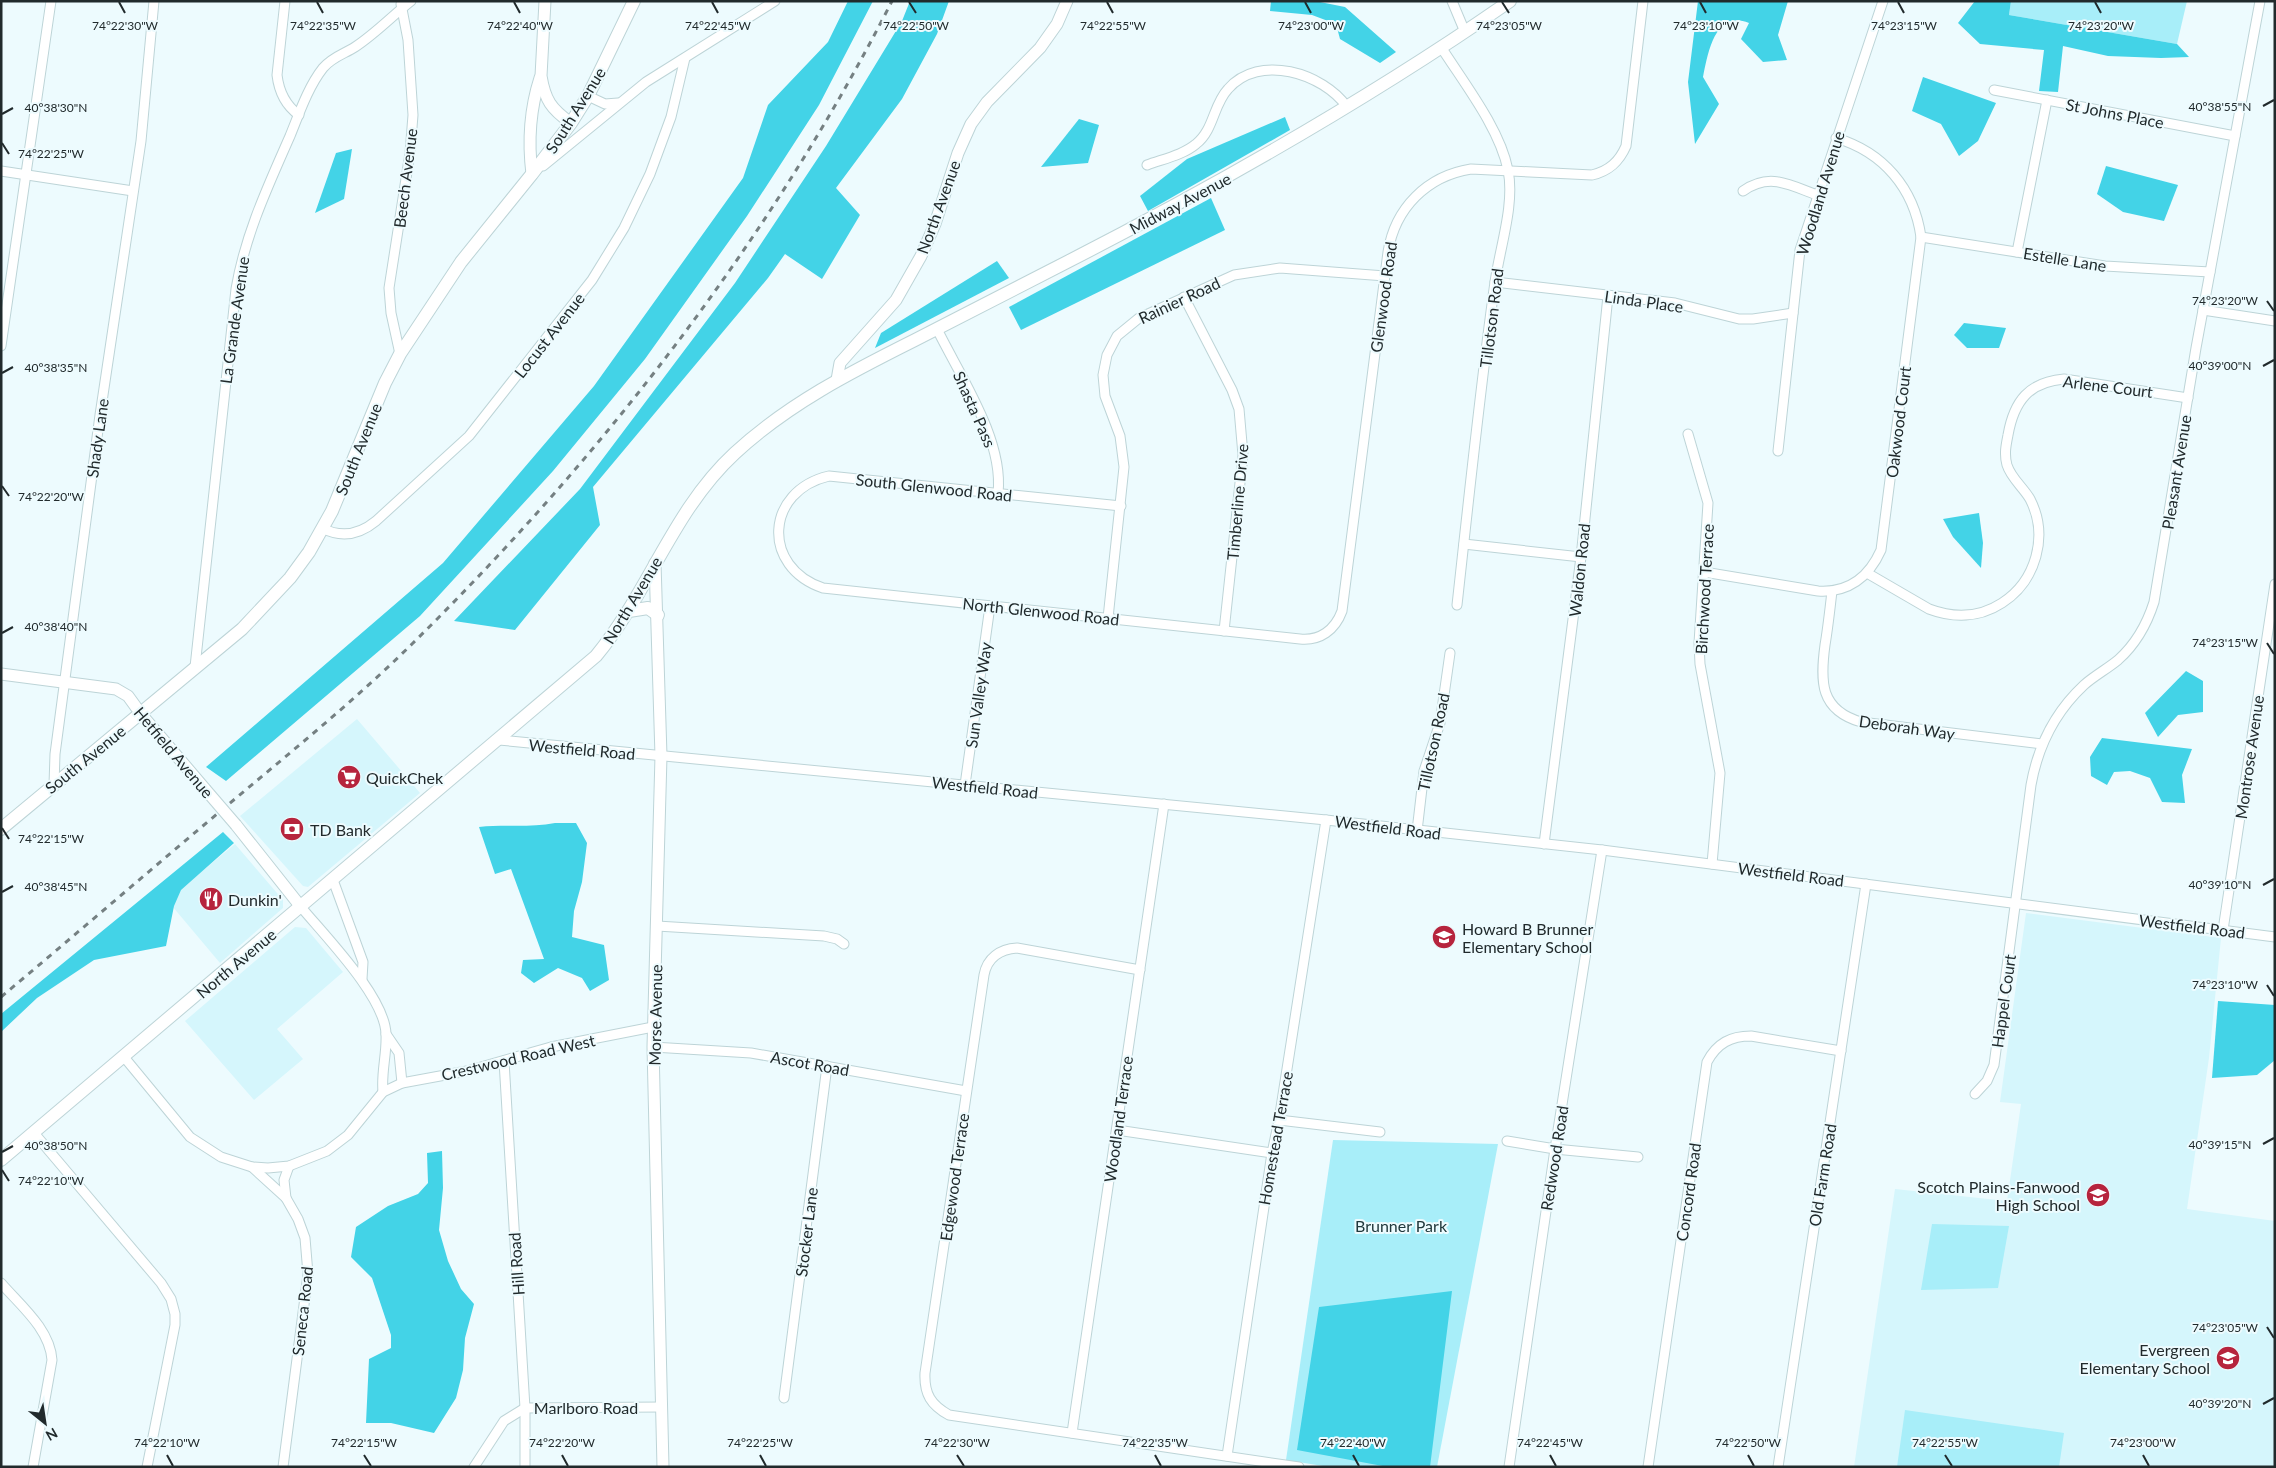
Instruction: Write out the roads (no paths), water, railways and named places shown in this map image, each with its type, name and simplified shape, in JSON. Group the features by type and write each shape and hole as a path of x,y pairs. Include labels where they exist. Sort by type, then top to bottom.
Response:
{"main road":[{"name":"South Avenue","path":"1,829 141,714 264,608 290,578 309,552 332,511 385,383 400,354 461,262 571,123 588,96 634,1"},
{"name":"Midway Avenue","path":"837,380 1166,212 1347,107 1510,1"},
{"name":"North Avenue","path":"1,1160 596,656 629,611 686,510 717,472 734,453 782,415 837,380"},
{"path":"629,611 648,608 658,615"}],"street":[{"path":"1,346 51,1"},
{"name":"Shady Lane","path":"54,785 55,754 100,415 141,141 154,1"},
{"path":"285,1 278,80 284,99 299,115"},
{"name":"La Grande Avenue","path":"195,667 208,533 240,267 252,223 299,115 324,66 354,47 402,5 411,1"},
{"path":"532,174 529,140 534,100 540,76 545,1"},
{"path":"532,174 646,82 775,1"},
{"name":"North Avenue","path":"837,380 840,363 896,300 921,256 935,224 958,153 971,124 987,102 1040,48 1056,24 1067,1"},
{"path":"1452,1 1465,32"},
{"name":"Glenwood Road","path":"1333,628 1342,611 1389,245 1395,226 1405,208 1418,194 1443,177 1461,171 1508,170 1592,175 1601,173 1616,163 1626,146 1643,1"},
{"name":"Woodland Avenue","path":"1778,451 1800,250 1883,1"},
{"name":"Pleasant Avenue","path":"2016,903 2031,785 2042,744 2052,724 2073,696 2125,653 2140,634 2148,619 2156,590 2203,310 2260,1"},
{"name":"Beech Avenue","path":"400,354 391,313 389,288 410,153 413,116 408,40 402,5"},
{"name":"Tillotson Road","path":"1441,47 1494,131 1504,153 1508,170 1509,202 1495,282 1457,605"},
{"name":"Locust Avenue","path":"322,528 336,533 353,534 369,527 376,521 469,436 578,298 624,228 650,174 671,117 685,58"},
{"path":"1147,165 1186,150 1196,144 1210,126 1219,101 1227,89 1236,81 1256,72 1270,69 1296,74 1329,88 1340,97 1347,107"},
{"path":"540,76 546,98 551,107 571,123"},
{"name":"St Johns Place","path":"1994,90 2235,136"},
{"path":"588,96 605,104 621,102"},
{"path":"2017,252 2047,100"},
{"name":"Oakwood Court","path":"1704,572 1818,591 1832,591 1848,586 1867,573 1876,562 1882,544 1921,237 1913,206 1895,175 1868,152 1836,138"},
{"path":"1,171 134,191"},
{"path":"1743,191 1755,183 1768,180 1781,182 1817,195"},
{"name":"Estelle Lane","path":"1921,237 2105,266 2210,272"},
{"name":"Rainier Road","path":"1108,618 1123,474 1120,436 1105,396 1103,383 1107,354 1117,336 1139,318 1234,275 1280,268 1385,276"},
{"name":"Linda Place","path":"1495,282 1675,303 1739,319 1753,319 1792,313"},
{"name":"Waldon Road","path":"1544,844 1581,557 1608,296"},
{"name":"Timberline Drive","path":"1184,297 1232,390 1239,409 1242,428 1243,455 1224,631"},
{"path":"2203,310 2275,321"},
{"name":"Shasta Pass","path":"937,329 984,422 997,462 1000,482 998,493"},
{"name":"Arlene Court","path":"1867,573 1928,609 1940,613 1972,614 1996,607 2016,592 2026,579 2034,564 2038,548 2039,532 2034,508 2026,493 2010,474 2005,458 2010,422 2013,412 2023,397 2042,384 2064,379 2188,398"},
{"name":"Birchwood Terrace","path":"1688,434 1708,503 1699,643 1700,664 1720,773 1712,864"},
{"name":"South Glenwood Road","path":"779,533 781,515 786,504 797,491 807,484 829,476 1121,506"},
{"name":"North Glenwood Road","path":"779,533 780,544 789,566 802,579 831,589 1306,640 1324,635 1333,628"},
{"path":"1464,544 1581,557"},
{"name":"Morse Avenue","path":"655,563 661,756 653,1046 663,1467"},
{"name":"Montrose Avenue","path":"2223,930 2275,584"},
{"name":"Deborah Way","path":"1832,591 1822,681 1829,700 1843,714 1861,722 2042,744"},
{"name":"Sun Valley Way","path":"966,785 990,606"},
{"name":"Tillotson Road","path":"1417,831 1424,771 1440,723 1450,653"},
{"name":"Hetfield Avenue","path":"1,674 116,690 128,696 141,714 236,825 301,907"},
{"name":"Westfield Road","path":"499,740 1326,820 1602,850 2275,937"},
{"name":"Woodland Terrace","path":"1072,1433 1164,804"},
{"name":"Homestead Terrace","path":"1227,1456 1272,1153 1279,1120 1326,820"},
{"name":"Redwood Road","path":"1509,1467 1555,1149 1602,850"},
{"path":"333,880 363,962 362,979"},
{"name":"Old Farm Road","path":"1778,1467 1866,884"},
{"name":"Happel Court","path":"1975,1094 1987,1081 1994,1065 2016,903"},
{"path":"301,907 362,979 378,1009 386,1034 399,1054 402,1083"},
{"path":"657,926 824,936 837,938 844,944"},
{"name":"Edgewood Terrace","path":"1072,1433 949,1415 934,1405 926,1392 925,1373 966,1091 985,971 991,959 998,953 1017,948 1140,970"},
{"name":"Crestwood Road West","path":"383,1092 402,1083 504,1061 551,1047 654,1028"},
{"path":"252,1167 289,1166 305,1161 338,1144 383,1092 382,1076 386,1034"},
{"name":"Concord Road","path":"1648,1467 1707,1062 1717,1047 1740,1036 1751,1036 1841,1051"},
{"name":"Ascot Road","path":"653,1046 751,1053 966,1091"},
{"name":"Seneca Road","path":"124,1057 190,1137 221,1157 252,1167 286,1198 298,1219 305,1238 308,1274 282,1467"},
{"name":"Hill Road","path":"504,1061 525,1408 525,1467"},
{"name":"Stocker Lane","path":"784,1398 827,1066"},
{"path":"1279,1120 1380,1132"},
{"path":"1117,1130 1272,1153"},
{"path":"34,1133 161,1283 171,1299 175,1314 174,1338 147,1467"},
{"path":"1507,1141 1555,1149 1638,1156"},
{"path":"286,1198 284,1180 289,1166"},
{"path":"1,1283 40,1328 51,1351 52,1360 33,1467"},
{"name":"Marlboro Road","path":"478,1466 504,1421 525,1408 662,1407"},
{"path":"1072,1433 1299,1467"}],"railway":[{"path":"1,997 366,687 412,644 550,498 678,342 737,260 793,176 844,89 892,1"}],"place":[{"name":"QuickChek","path":"349,777"},
{"name":"TD Bank","path":"292,829"},
{"name":"Dunkin'","path":"211,899"},
{"name":"Howard B Brunner Elementary School","path":"1444,937"},
{"name":"Scotch Plains-Fanwood High School","path":"2098,1195"},
{"name":"Evergreen Elementary School","path":"2228,1358"}],"park label":[{"name":"Brunner Park","path":"1401,1225"}]}
